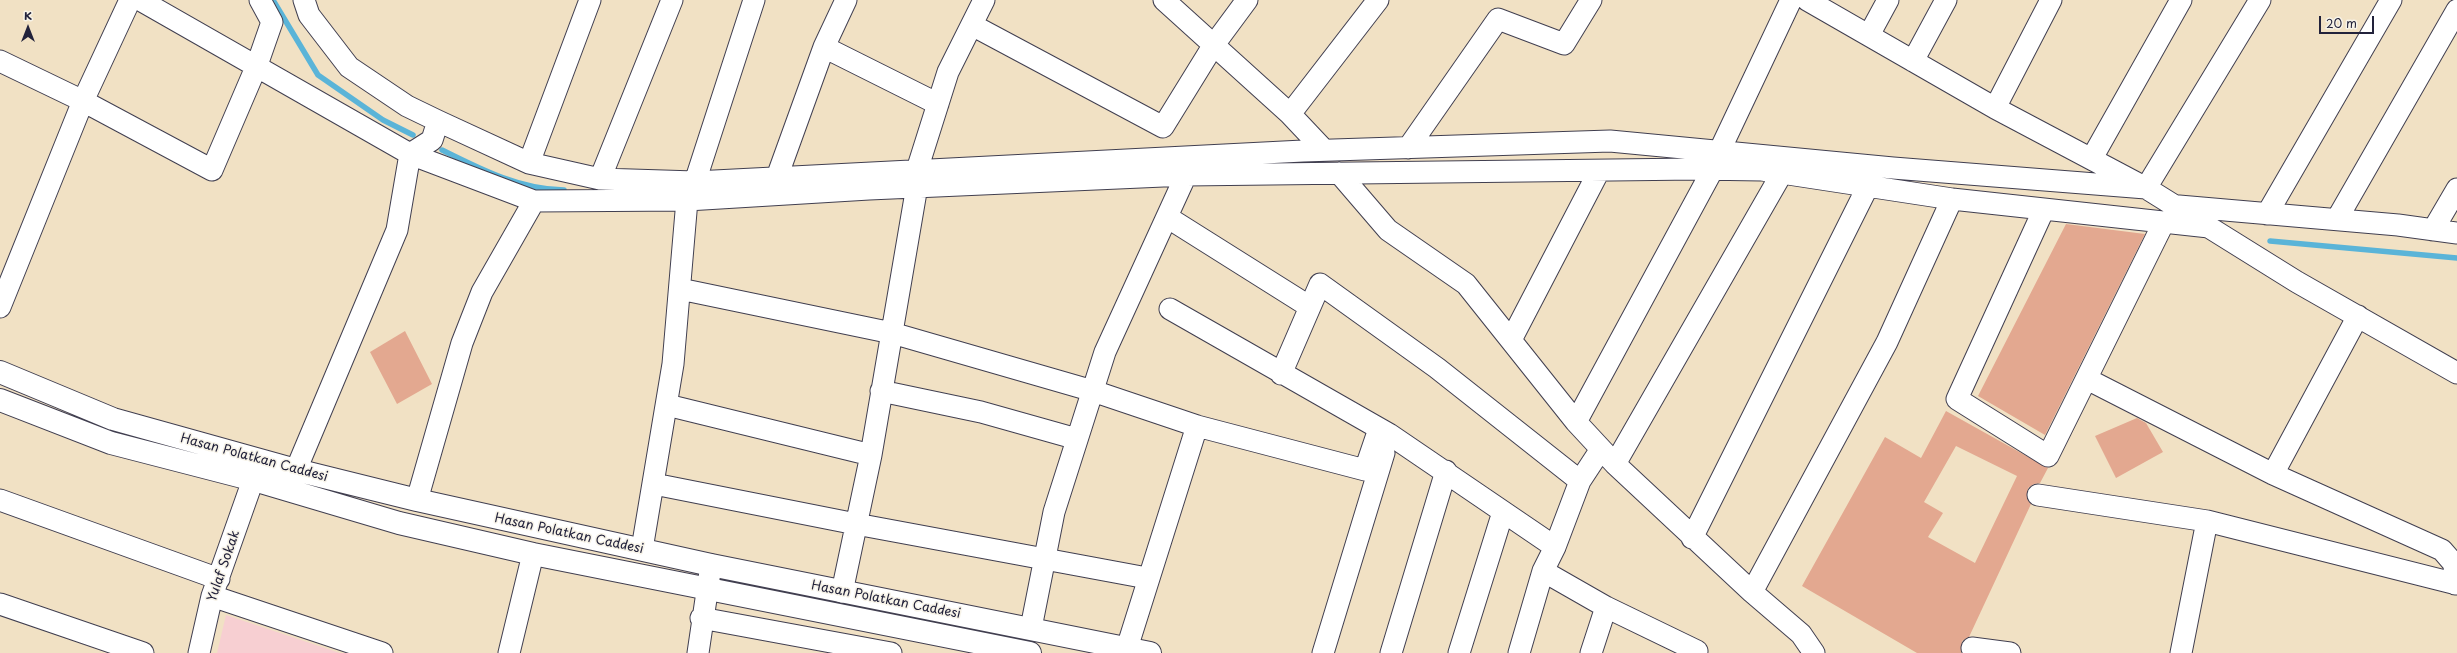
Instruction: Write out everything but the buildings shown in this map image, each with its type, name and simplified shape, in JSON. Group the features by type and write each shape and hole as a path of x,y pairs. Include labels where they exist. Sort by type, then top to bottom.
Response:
{"main road":[{"name":"Hasan Polatkan Caddesi","path":"0,372 113,419 257,470 399,523 533,554 1030,653"},
{"name":"Hasan Polatkan Caddesi","path":"0,400 111,443 257,470 296,470 417,500 711,565 1150,653"}],"street":[{"path":"0,307 83,101 130,0"},
{"path":"140,0 257,65 410,154 534,201 917,178 1147,159 1324,150 1610,141 1716,160 1762,170 1952,199 2044,209 2169,214 2267,214 2337,219 2457,233"},
{"path":"0,62 83,101 212,170 257,65 272,22 260,0"},
{"path":"529,163 590,0"},
{"path":"600,178 672,0"},
{"path":"642,550 667,405 691,191 754,0"},
{"path":"777,177 824,47 846,0"},
{"path":"842,592 871,455 917,178 948,72 984,0"},
{"path":"1164,0 1213,46 1290,114 1324,150"},
{"path":"1147,159 1162,127 1213,46 1247,0"},
{"path":"1290,114 1378,0"},
{"path":"1408,148 1498,19 1564,44 1591,0"},
{"path":"1576,422 1716,160 1791,0"},
{"path":"1807,0 1995,108 2092,158 2146,188 2169,214 2209,227 2457,373"},
{"path":"1869,35 1888,0"},
{"path":"1913,61 1946,0"},
{"path":"1995,108 2051,0"},
{"path":"2092,158 2180,0"},
{"path":"2146,188 2260,0"},
{"path":"2267,214 2391,0"},
{"path":"312,5 349,67 407,106 529,163 600,178 691,191 777,177 917,178 1339,173 1599,172 1716,160 1893,168 2146,188"},
{"path":"2337,219 2457,10"},
{"path":"972,25 1162,127"},
{"path":"824,47 938,104"},
{"path":"296,470 397,230 410,154 432,140 438,121"},
{"path":"1511,340 1599,172"},
{"path":"1339,173 1388,230 1466,284 1576,422 1608,457 1692,538 1801,634 1814,653"},
{"path":"1519,653 1543,570 1556,547 1580,481 1608,457 1782,173"},
{"path":"1031,628 1054,512 1105,352 1186,175"},
{"path":"1692,538 1868,186"},
{"path":"2433,230 2457,189"},
{"path":"1752,592 1887,342 1952,199"},
{"path":"417,500 462,343 482,292 534,201"},
{"path":"2044,209 1957,399 2048,456 2169,214"},
{"path":"1167,217 1310,307"},
{"path":"1281,374 1320,284 1437,368 1580,481"},
{"path":"680,289 892,333 1092,391 1197,426 1365,470 1384,432"},
{"path":"1170,309 1384,432 1446,471 1503,512 1556,547"},
{"path":"2273,474 2358,316"},
{"path":"2087,379 2273,474 2442,550 2456,573"},
{"path":"881,390 981,412 1077,439"},
{"path":"667,405 871,455"},
{"path":"1127,648 1147,578 1197,426"},
{"path":"1323,653 1384,432"},
{"name":"Yulaf Sokak","path":"199,653 216,588 257,470"},
{"path":"1392,653 1446,471"},
{"path":"654,484 856,524 1147,578"},
{"path":"2038,495 2207,521 2456,573"},
{"path":"0,500 216,588 382,653"},
{"path":"1458,653 1503,512"},
{"path":"2181,653 2207,521"},
{"path":"509,653 533,554"},
{"path":"698,653 706,589 711,565"},
{"path":"1543,570 1606,607 1697,651 1696,653"},
{"path":"0,604 143,653"},
{"path":"1591,653 1606,607"},
{"path":"702,618 891,653"},
{"path":"1972,648 2010,653"}],"shaded area":[{"path":"226,615 340,653 217,653"}],"waterway":[{"path":"273,0 318,75 383,120 413,135"},
{"path":"442,150 501,177 532,186 564,190"},
{"path":"2270,241 2457,258"}]}
